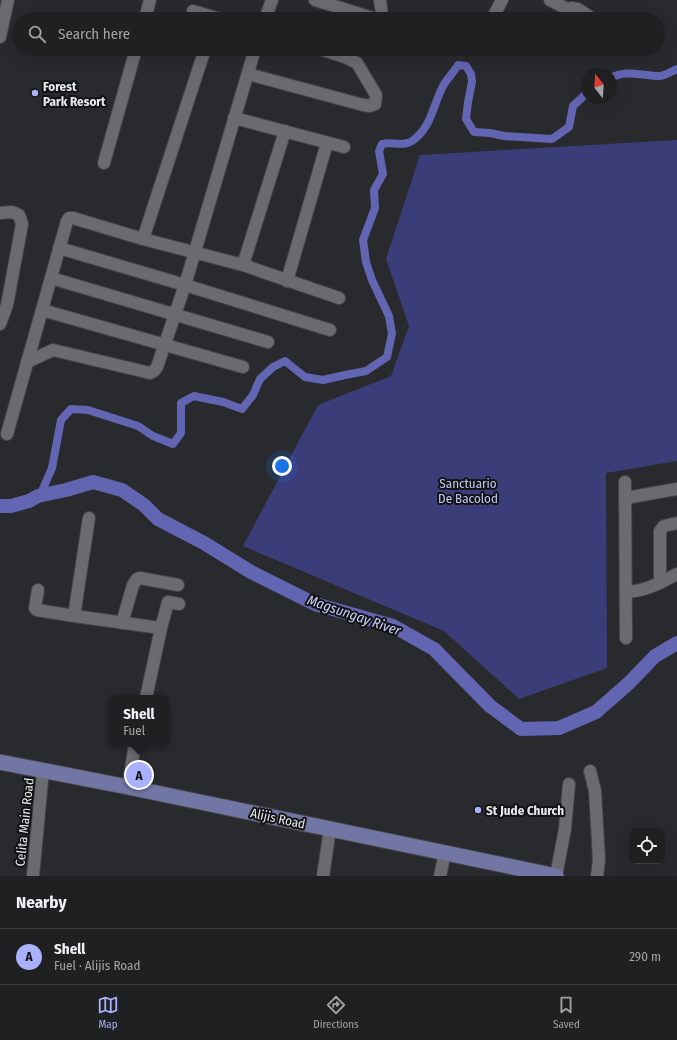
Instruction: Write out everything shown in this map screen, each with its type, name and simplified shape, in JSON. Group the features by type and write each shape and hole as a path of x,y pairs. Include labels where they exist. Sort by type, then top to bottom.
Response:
{"main road":[{"name":"Alijis Road","path":"0,762 128,787 556,876"}],"street":[{"path":"0,37 8,0"},
{"path":"147,12 150,0"},
{"path":"268,12 272,0"},
{"path":"315,0 354,12"},
{"path":"380,0 382,12"},
{"path":"496,12 502,0"},
{"path":"550,0 568,9 578,9 582,12"},
{"path":"104,163 134,56"},
{"path":"143,239 203,56"},
{"path":"27,362 53,350 150,373 157,367 185,285 253,56"},
{"path":"248,74 363,105 370,106 375,104 376,95 357,63 345,56"},
{"path":"234,118 344,147"},
{"path":"243,265 285,131"},
{"path":"287,281 327,143"},
{"path":"0,213 12,212 19,215 22,224 0,324"},
{"path":"8,434 59,248 69,218 243,265 339,298"},
{"path":"59,248 330,330"},
{"path":"51,278 268,342"},
{"path":"42,310 242,367"},
{"path":"626,482 626,638"},
{"path":"626,498 677,489"},
{"path":"74,616 89,518"},
{"path":"660,583 660,531 664,526 677,523"},
{"path":"626,592 637,592 649,589 677,574"},
{"path":"122,622 133,584 137,579 140,578 178,585"},
{"path":"38,590 35,605 37,610 161,628"},
{"path":"147,695 168,602 179,604"},
{"path":"128,787 135,747"},
{"name":"Celita Main Road","path":"32,876 44,770"},
{"path":"590,771 595,791 598,850 597,876"},
{"path":"556,876 564,829 569,784"},
{"path":"323,876 330,829"},
{"path":"440,876 445,853"}],"green space":[{"name":"Sanctuario De Bacolod","path":"677,140 677,461 606,473 607,668 519,699 444,631 243,546 318,405 391,376 409,326 386,259 420,155"}],"waterway":[{"path":"38,496 41,493 52,468 61,420 71,409 88,410 138,426 153,436 173,444 181,433 181,403 194,396 223,402 242,409 253,395 260,379 273,367 285,361 305,377 323,380 366,371 387,357 392,334 389,316 372,280 366,262 363,240 375,208 374,190 383,174 379,151 382,144 405,144 409,143 418,136 431,116 443,85 458,65 466,66 471,74 472,82 466,119 474,132 504,136 552,139 569,127 573,106 581,99"},
{"path":"617,75 628,73 661,76 677,69"},
{"name":"Magsungay River","path":"0,506 11,506 29,501 38,496 93,482 122,490 144,505 158,519 204,543 251,572 315,604 393,626 434,649 490,706 521,729 559,728 596,712 629,683 655,656 677,643"}],"place":[{"name":"Forest Park Resort","path":"35,93"},
{"name":"Shell","path":"139,775"},
{"name":"St Jude Church","path":"478,810"}]}
